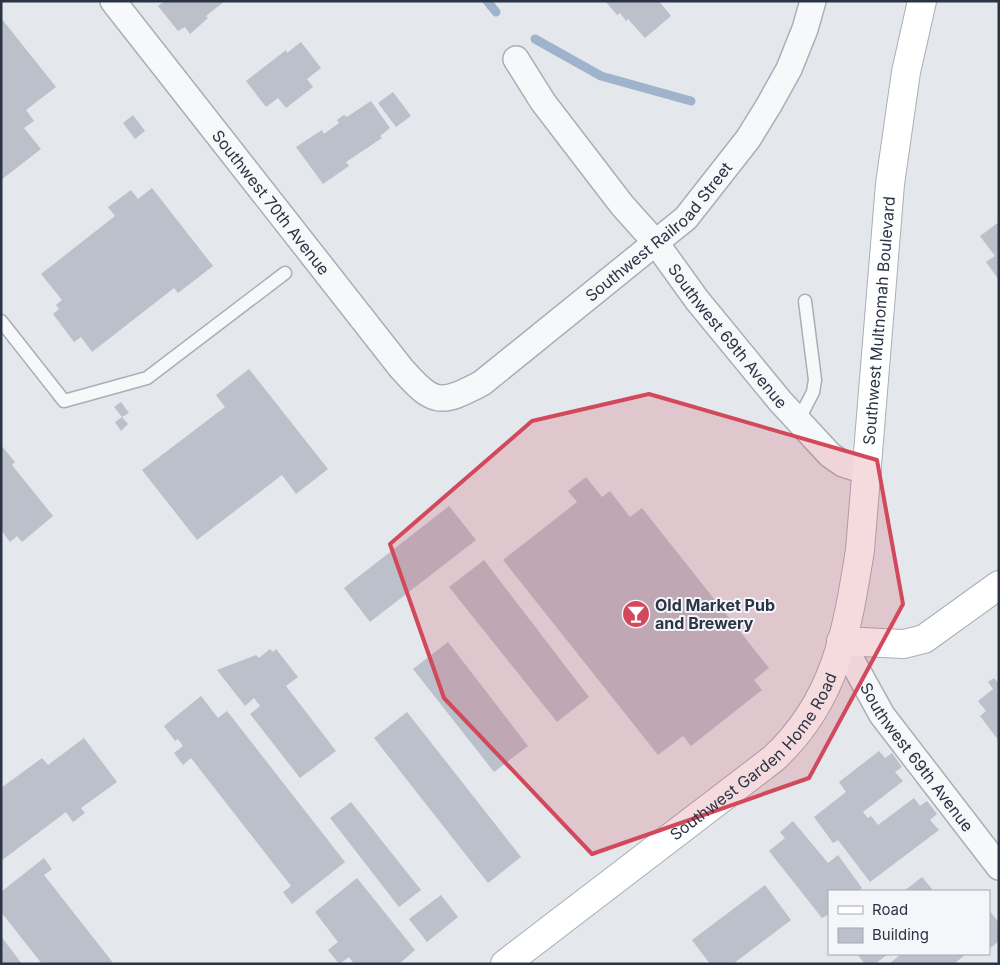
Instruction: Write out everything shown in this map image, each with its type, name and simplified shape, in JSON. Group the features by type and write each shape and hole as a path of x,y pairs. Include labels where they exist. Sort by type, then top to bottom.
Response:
{"main road":[{"name":"Southwest Multnomah Boulevard","path":"841,641 852,596 860,550 868,472 890,184 906,72 922,1"},
{"path":"841,641 904,644 924,639 999,585"},
{"name":"Southwest Garden Home Road","path":"505,964 773,759 792,741 820,701 841,641"}],"street":[{"name":"Southwest 70th Avenue","path":"113,1 401,368 425,393 436,398"},
{"name":"Southwest Railroad Street","path":"436,398 447,399 458,396 482,383 686,218 748,140 789,69 806,29 813,1"},
{"name":"Southwest 69th Avenue","path":"516,60 555,118 622,205 656,243 697,300 798,421 830,455 843,464 868,472"},
{"name":"Southwest 69th Avenue","path":"841,641 882,715 999,867"}],"lane":[{"path":"1,321 64,401 147,378 285,273"},
{"path":"798,421 813,392 815,380 804,301"}],"highlighted area":[{"path":"649,394 877,460 903,604 809,778 592,854 444,698 390,544 532,421"}],"building":[{"path":"165,1 225,1 206,16 208,18 190,34 185,27 178,31 158,6"},
{"path":"605,1 659,1 671,16 645,38 628,19 626,21 620,13 617,15"},
{"path":"1,18 56,87 26,110 34,121 24,128 41,149 1,180"},
{"path":"301,42 321,68 307,79 313,87 286,108 278,98 266,107 246,81 286,50 287,53"},
{"path":"393,92 411,116 396,127 378,103"},
{"path":"371,101 390,128 380,136 382,138 346,162 349,166 323,184 296,147 322,130 324,134 339,123 337,120 344,115 347,117"},
{"path":"133,115 145,131 135,139 123,123"},
{"path":"152,188 213,266 178,293 174,288 92,352 81,337 74,342 53,314 59,309 56,305 62,300 41,274 115,216 108,207 131,190 138,199"},
{"path":"999,222 999,280 986,262 995,256 980,236"},
{"path":"249,369 328,469 296,494 282,475 197,540 142,470 225,407 216,395"},
{"path":"121,402 129,413 122,417 114,407"},
{"path":"122,417 128,424 121,431 115,422"},
{"path":"1,445 15,462 12,465 53,516 22,542 17,536 10,542 1,530"},
{"name":"Old Market Pub and Brewery","path":"586,477 602,497 610,491 630,517 642,508 769,668 754,680 762,690 691,746 683,736 658,755 503,560 577,502 568,491"},
{"path":"449,506 476,540 370,622 344,588"},
{"path":"484,560 589,697 557,722 449,587"},
{"path":"448,642 528,746 494,772 413,669"},
{"path":"270,649 273,652 276,649 298,677 286,686 336,751 300,778 250,714 260,706 254,698 245,706 217,670 256,655 259,658"},
{"path":"994,678 999,684 999,741 980,716 986,711 978,701 993,689 988,682"},
{"path":"201,696 218,718 227,711 345,862 292,904 283,892 291,886 191,758 183,765 174,753 183,746 178,739 175,741 164,726"},
{"path":"407,712 521,857 488,883 374,738"},
{"path":"84,738 117,782 81,808 85,813 73,822 66,812 1,861 1,788 42,758 48,765"},
{"path":"879,751 885,758 892,753 902,767 895,772 903,781 863,812 868,818 871,816 878,825 914,798 920,806 927,801 937,814 930,820 939,830 870,882 838,840 833,843 814,817 846,792 839,782"},
{"path":"351,802 421,890 399,907 330,818"},
{"path":"793,821 828,863 838,855 862,888 859,890 828,890 828,915 822,918 769,851 785,838 780,832"},
{"path":"44,858 52,869 44,875 114,964 42,964 1,912 1,892"},
{"path":"922,877 932,889 930,890 905,890"},
{"path":"357,878 415,950 399,964 354,964 349,957 339,964 328,950 338,942 315,912"},
{"path":"765,885 791,920 733,964 710,964 692,940"},
{"path":"441,895 458,917 427,942 409,919"},
{"path":"990,911 999,923 999,941 990,948"},
{"path":"1,936 22,964 1,964"},
{"path":"858,955 887,955 875,964 865,964"},
{"path":"900,955 965,955 954,964 889,964"}],"waterway":[{"path":"487,1 496,12"},
{"path":"535,39 601,76 691,101"}],"place":[{"name":"Old Market Pub and Brewery","path":"636,614"}]}
